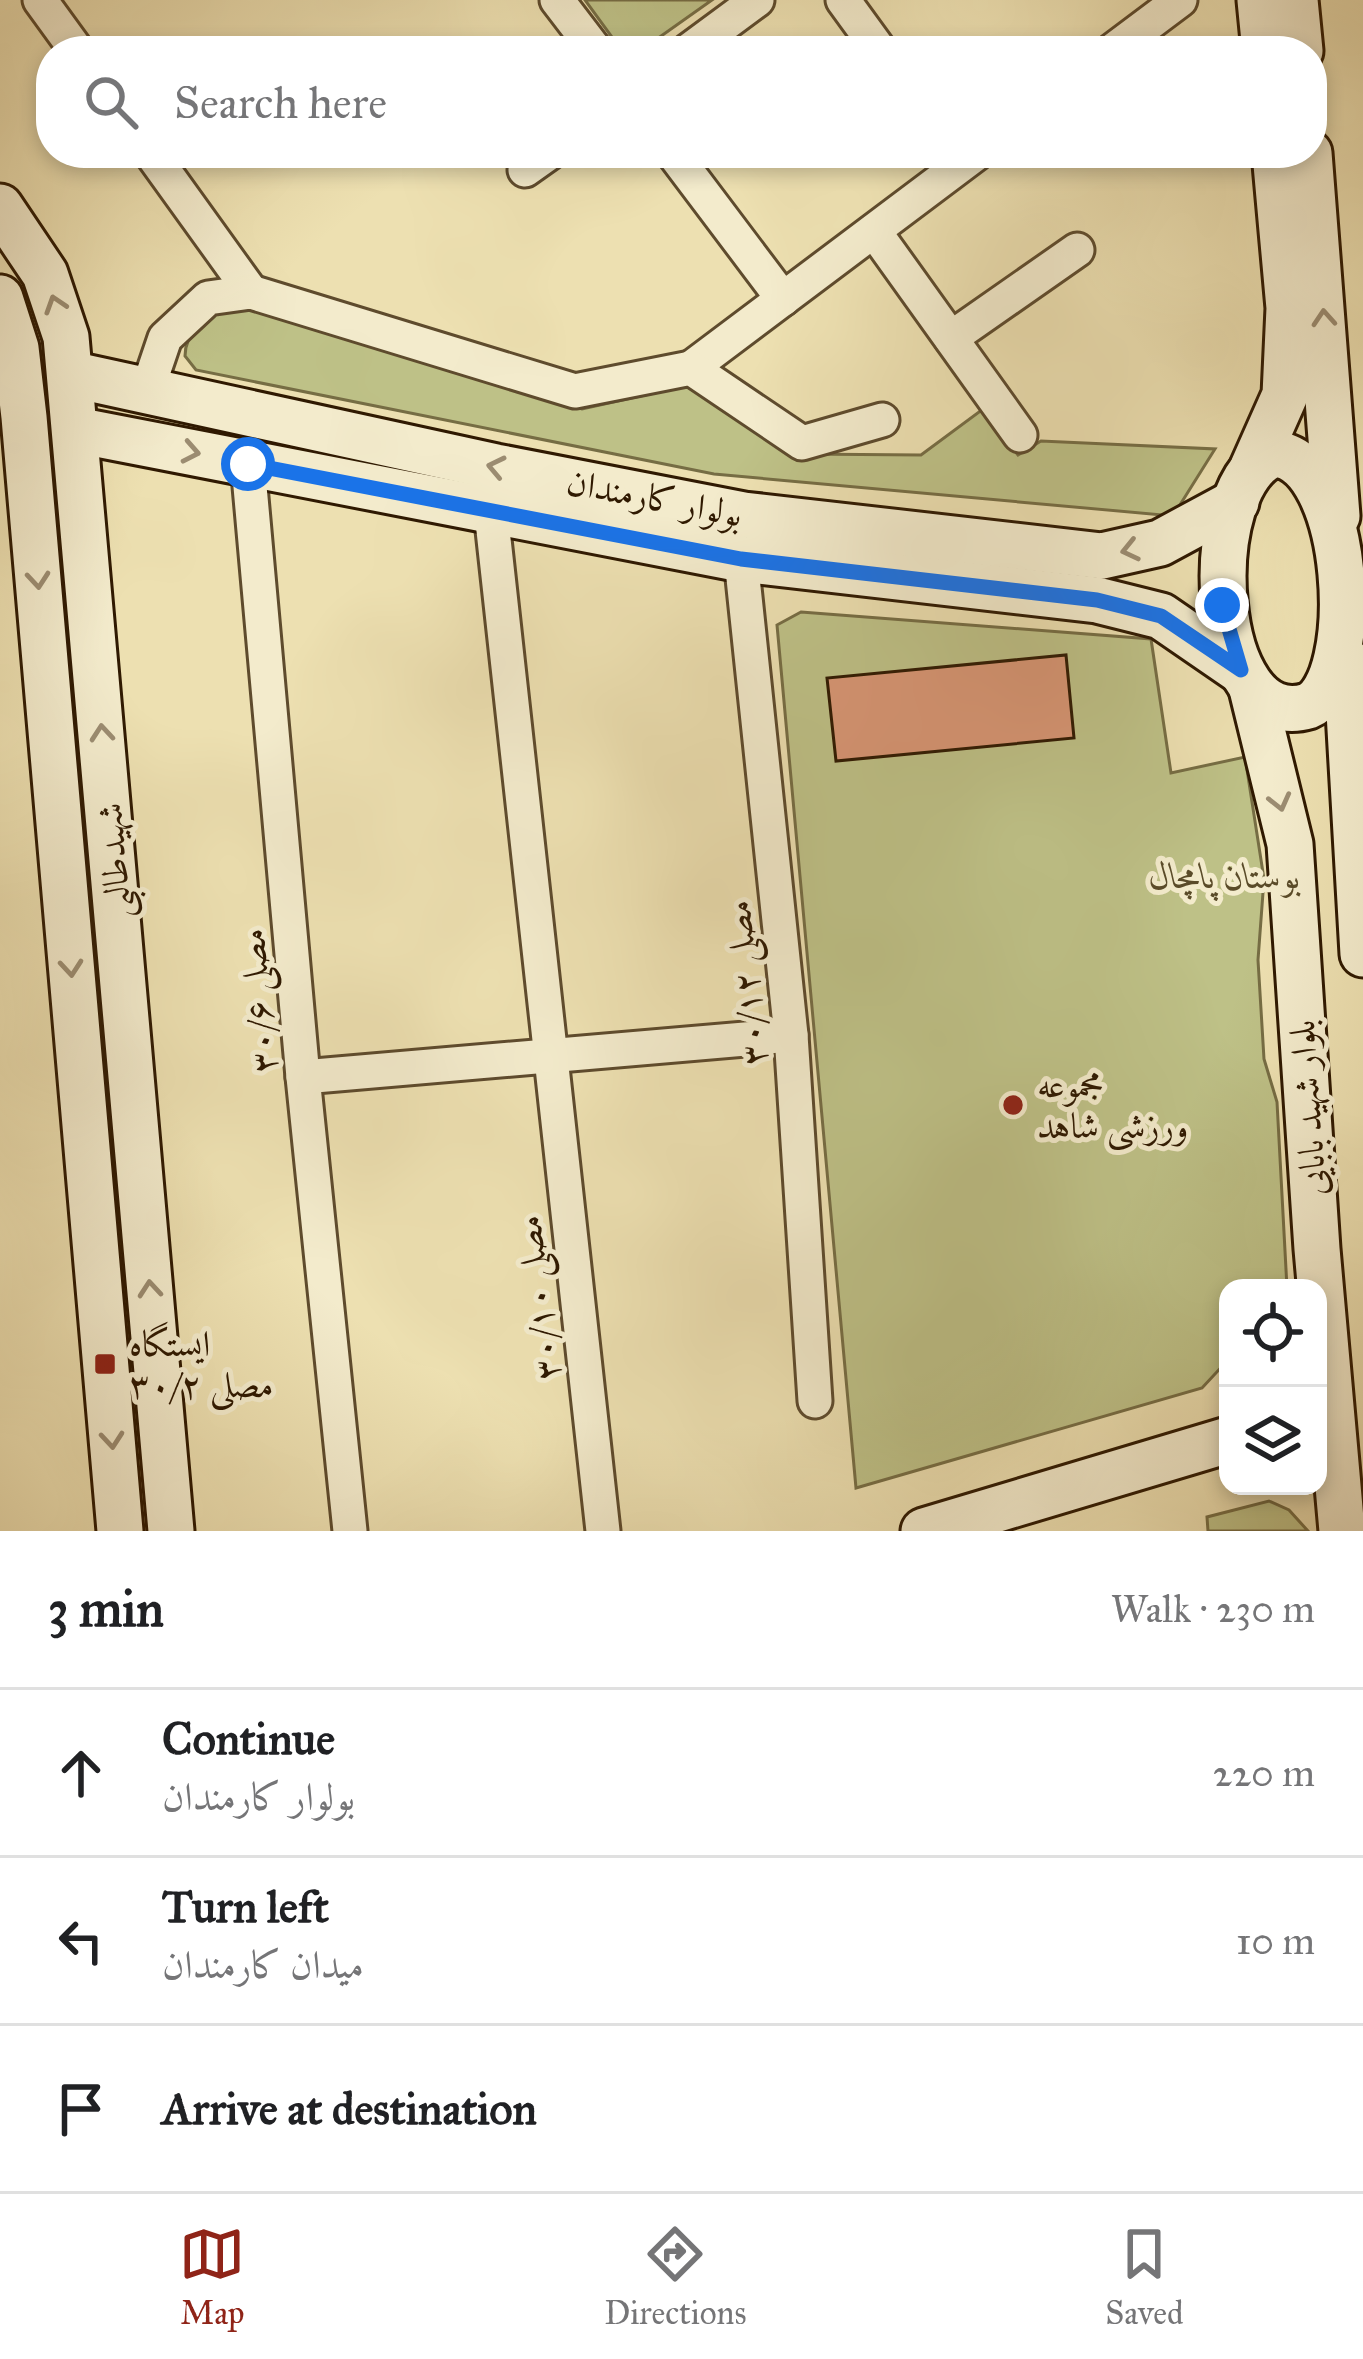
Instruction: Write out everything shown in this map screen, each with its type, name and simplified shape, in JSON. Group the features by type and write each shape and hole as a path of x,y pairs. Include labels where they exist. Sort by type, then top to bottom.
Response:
{"street":[{"path":"40,0 66,36"},
{"path":"557,0 585,36"},
{"path":"708,36 757,0"},
{"path":"843,0 869,36"},
{"path":"1132,36 1180,0"},
{"path":"1260,0 1264,36"},
{"path":"1295,0 1299,36"},
{"path":"162,168 251,292"},
{"path":"684,168 783,299"},
{"path":"147,392 165,338 208,298 251,292 575,391 691,368 950,168"},
{"path":"1244,484 1285,395 1289,308 1276,168"},
{"path":"1310,168 1337,519 1352,589 1346,660 1363,954"},
{"name":"شهیدطالبی","path":"0,207 45,274 66,337 171,1531"},
{"path":"874,231 1020,435"},
{"path":"951,338 1077,250"},
{"name":"شهیدطالبی","path":"0,298 120,1531"},
{"path":"691,368 802,443 882,420"},
{"name":"بولوار کارمندان","path":"70,374 496,467 744,515 1102,556 1160,543 1244,484"},
{"name":"بولوار کارمندان","path":"76,430 741,559 1097,600 1161,616 1268,702 1288,708 1309,706 1327,696 1340,680 1346,660"},
{"path":"1244,484 1274,454 1297,460 1321,487 1337,519"},
{"name":"مصلی ۳۰/۶","path":"248,464 350,1531"},
{"name":"بلوار شهید بابایی","path":"1244,484 1225,538 1222,605 1290,844 1323,1387"},
{"name":"مصلی ۳۰/۱۰","path":"491,512 603,1531"},
{"name":"مصلی ۳۰/۱۲","path":"741,559 791,1035 815,1401"},
{"path":"303,1077 791,1035"},
{"name":"بلوار شهید بابایی","path":"1327,1431 1342,1531"},
{"path":"924,1531 1219,1443"}],"green space":[{"path":"585,0 712,0 661,36 611,36"},
{"path":"235,306 261,307 582,409 686,386 801,454 921,455 983,409 1018,455 1041,441 1215,449 1173,516 714,474 196,370 185,356 190,338 209,318"},
{"name":"مجموعه ورزشی شاهد","path":"801,612 1151,639 1171,773 1245,757 1264,879 1258,960 1264,1059 1277,1102 1287,1279 1219,1279 1219,1370 1202,1388 856,1488 777,625"},
{"path":"1269,1501 1289,1510 1308,1531 1208,1531 1207,1517"}],"building":[{"path":"1066,655 1074,738 836,761 827,678"}],"place":[{"name":"مجموعه ورزشی شاهد","path":"1013,1105"},
{"name":"ایستگاه مصلی ۳۰/۲","path":"105,1364"}],"route":[{"path":"248,464 741,559 1097,600 1161,616 1241,670 1222,605"}],"park label":[{"name":"بوستان پامچال","path":"1225,875"}]}
